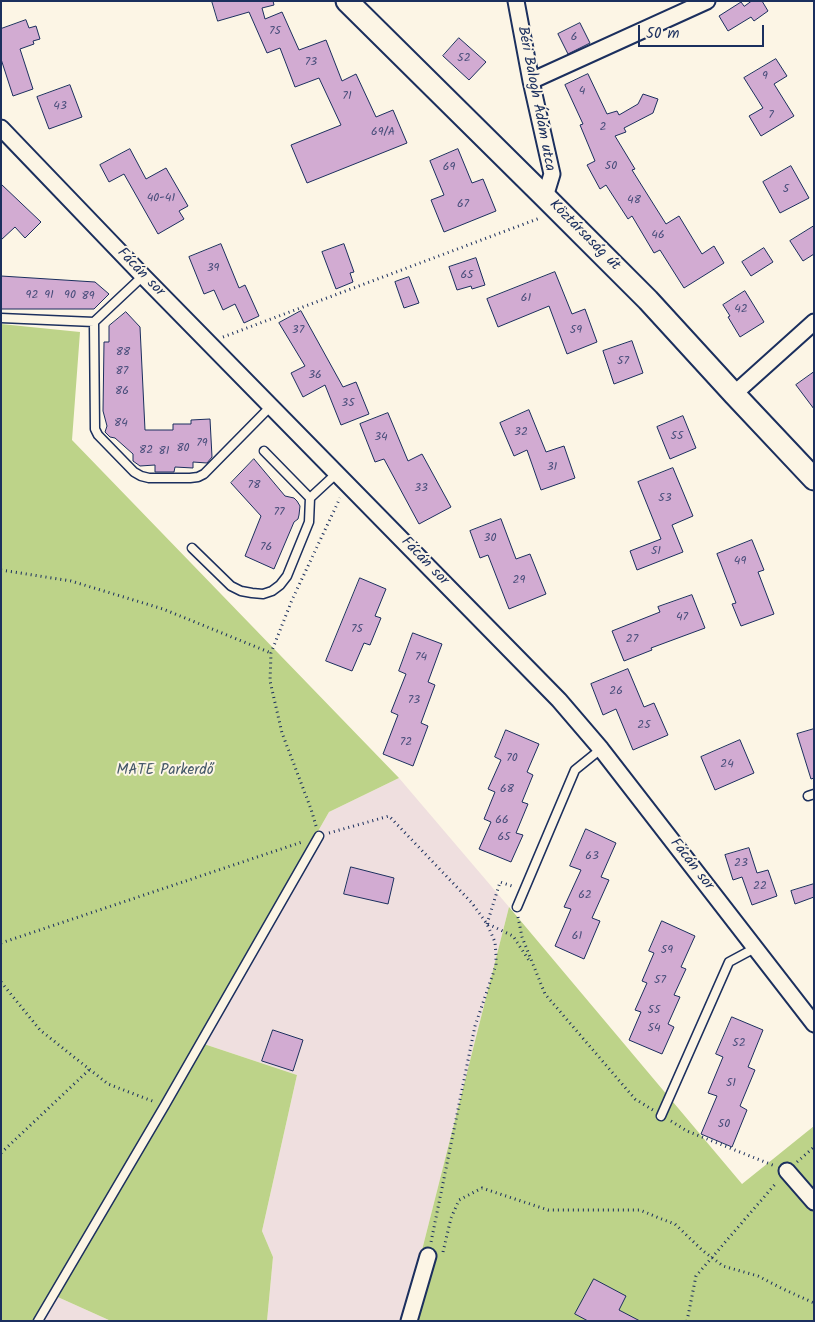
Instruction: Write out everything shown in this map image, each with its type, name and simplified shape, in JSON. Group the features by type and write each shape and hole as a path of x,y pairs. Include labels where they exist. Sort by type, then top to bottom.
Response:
{"main road":[{"name":"Köztársaság út","path":"347,1 648,300 814,479"}],"street":[{"name":"Béri Balogh Ádám utca","path":"516,1 552,174 552,204"},
{"path":"532,81 707,1"},
{"name":"Fácán sor","path":"1,128 143,276 559,700 601,749 814,1024"},
{"path":"734,394 814,322"},
{"path":"787,1171 814,1202"},
{"path":"409,1321 428,1256"}],"lane":[{"path":"1,318 94,322 143,276"},
{"path":"94,322 95,429 98,435 140,476 190,478 204,474 271,406"},
{"path":"192,548 231,586 241,591 263,594 272,591 280,585 287,576 309,522 310,498 264,451"},
{"path":"310,498 342,478"},
{"path":"517,907 575,770 601,749"},
{"path":"38,1321 320,836"},
{"path":"661,1116 729,962 755,948"}],"path":[{"path":"209,343 552,204"},
{"path":"320,836 282,733 270,681 271,653 342,478"},
{"path":"1,570 71,581 163,608 271,653"},
{"path":"1,943 320,836 390,816 472,903 487,924 495,942 496,965 475,1026 428,1256 442,1255 451,1218 459,1200 482,1188 548,1210 640,1210 675,1224 702,1250 723,1266 758,1276 814,1303"},
{"path":"487,924 500,882"},
{"path":"517,907 522,937 545,994 635,1099 687,1131 787,1171"},
{"path":"487,924 513,936 534,967"},
{"path":"1,982 40,1030 108,1084 165,1105"},
{"path":"1,1153 90,1069"},
{"path":"687,1321 696,1276 787,1171 814,1148"}],"shaded area":[{"path":"399,778 509,907 404,1321 267,1321 273,1257 262,1231 297,1075 198,1042 329,812"},
{"path":"51,1294 111,1321 34,1321"}],"green space":[{"name":"MATE Parkerdő","path":"1,324 80,332 72,440 399,778 329,812 198,1042 297,1075 262,1231 273,1257 267,1321 111,1321 51,1294 34,1321 1,1321"},
{"path":"509,907 742,1184 814,1126 814,1321 404,1321"}],"building":[{"path":"212,1 273,1 274,5 262,8 265,19 282,12 299,50 326,40 342,81 356,74 376,117 393,110 407,143 307,183 291,145 341,125 319,78 295,87 280,48 267,53 249,12 218,21"},
{"path":"752,1 762,1 768,11 754,21 751,17 728,31 719,16 741,2 744,6"},
{"path":"26,20 29,28 36,26 40,39 33,41 34,44 20,49 33,89 13,96 1,59 1,29"},
{"path":"580,23 590,43 568,54 558,34"},
{"path":"459,38 486,62 469,80 443,56"},
{"path":"776,59 787,76 774,84 794,116 761,136 749,116 763,108 744,78"},
{"path":"588,74 607,114 617,111 619,115 638,104 643,94 658,99 653,113 624,128 626,132 615,136 635,169 632,170 666,224 679,216 702,254 714,246 724,263 684,288 660,250 654,253 632,216 628,219 606,185 600,189 587,165 595,161 580,125 583,124 565,85"},
{"path":"70,85 82,117 49,129 37,97"},
{"path":"130,149 146,179 166,168 188,206 179,211 184,219 158,234 124,174 109,182 100,165"},
{"path":"458,149 472,183 483,179 496,211 444,232 431,200 444,195 430,161"},
{"path":"791,166 809,198 780,213 763,182"},
{"path":"1,184 41,222 25,238 15,227 1,240"},
{"path":"814,226 814,254 803,261 790,241"},
{"path":"221,244 239,288 245,285 259,316 244,323 235,304 223,310 214,290 204,294 189,257"},
{"path":"344,244 354,272 350,273 353,282 336,289 322,252"},
{"path":"764,248 773,262 751,276 742,262"},
{"path":"476,258 485,285 472,289 471,286 457,290 449,267"},
{"path":"555,272 572,314 585,309 597,342 567,354 549,306 498,327 487,299"},
{"path":"1,276 95,282 109,294 94,309 1,309"},
{"path":"409,277 419,303 404,308 395,282"},
{"path":"745,291 764,322 740,337 723,305"},
{"path":"301,311 343,387 356,382 369,414 341,425 325,385 303,397 291,373 305,366 279,323"},
{"path":"126,312 140,327 145,430 173,430 173,424 191,424 191,420 210,419 212,457 207,463 193,462 193,468 175,467 174,472 155,472 155,465 140,466 133,461 133,454 105,432 107,426 103,411 104,342 109,342 109,326"},
{"path":"632,341 643,373 614,384 603,351"},
{"path":"814,372 814,409 796,385"},
{"path":"529,410 546,452 564,446 575,478 541,490 527,450 514,456 500,423"},
{"path":"388,413 408,461 422,454 451,507 419,524 384,459 375,462 360,424"},
{"path":"683,416 696,448 670,459 657,427"},
{"path":"254,459 285,496 294,498 300,506 298,519 294,522 274,569 245,556 261,516 231,483"},
{"path":"673,468 693,516 672,525 683,552 637,570 630,551 661,539 638,482"},
{"path":"501,519 516,559 530,554 546,594 509,609 488,555 480,558 470,531"},
{"path":"752,540 764,570 758,572 774,614 741,626 732,604 736,603 717,554"},
{"path":"360,578 386,589 375,616 381,618 370,645 364,643 352,671 326,661"},
{"path":"692,595 705,628 651,648 652,650 624,661 612,631 660,612 658,607"},
{"path":"413,633 442,644 428,682 435,685 421,723 428,726 413,766 383,754 398,715 391,712 406,674 399,671"},
{"path":"628,669 644,707 654,703 668,735 633,750 616,709 603,715 591,684"},
{"path":"814,729 814,778 811,779 797,734"},
{"path":"506,730 539,744 527,772 533,775 522,802 528,804 516,833 523,835 511,862 479,849 491,822 484,819 495,792 488,789 501,760 495,757"},
{"path":"740,740 754,773 715,790 701,757"},
{"path":"586,829 616,843 601,877 609,880 592,918 600,921 584,959 555,946 571,909 564,907 581,870 570,866"},
{"path":"749,848 757,873 768,870 777,896 752,905 742,877 733,880 725,855"},
{"path":"351,867 394,878 388,904 344,894"},
{"path":"814,884 814,897 795,904 791,891"},
{"path":"662,921 695,936 681,967 686,969 674,995 680,997 668,1024 674,1027 662,1054 629,1040 641,1012 635,1010 647,983 642,981 654,953 649,951"},
{"path":"732,1017 763,1030 748,1067 755,1070 740,1106 747,1110 732,1147 701,1134 717,1096 708,1093 723,1057 716,1054"},
{"path":"273,1030 303,1040 293,1071 262,1061"},
{"path":"594,1279 626,1296 619,1310 640,1321 588,1321 575,1314"}]}
